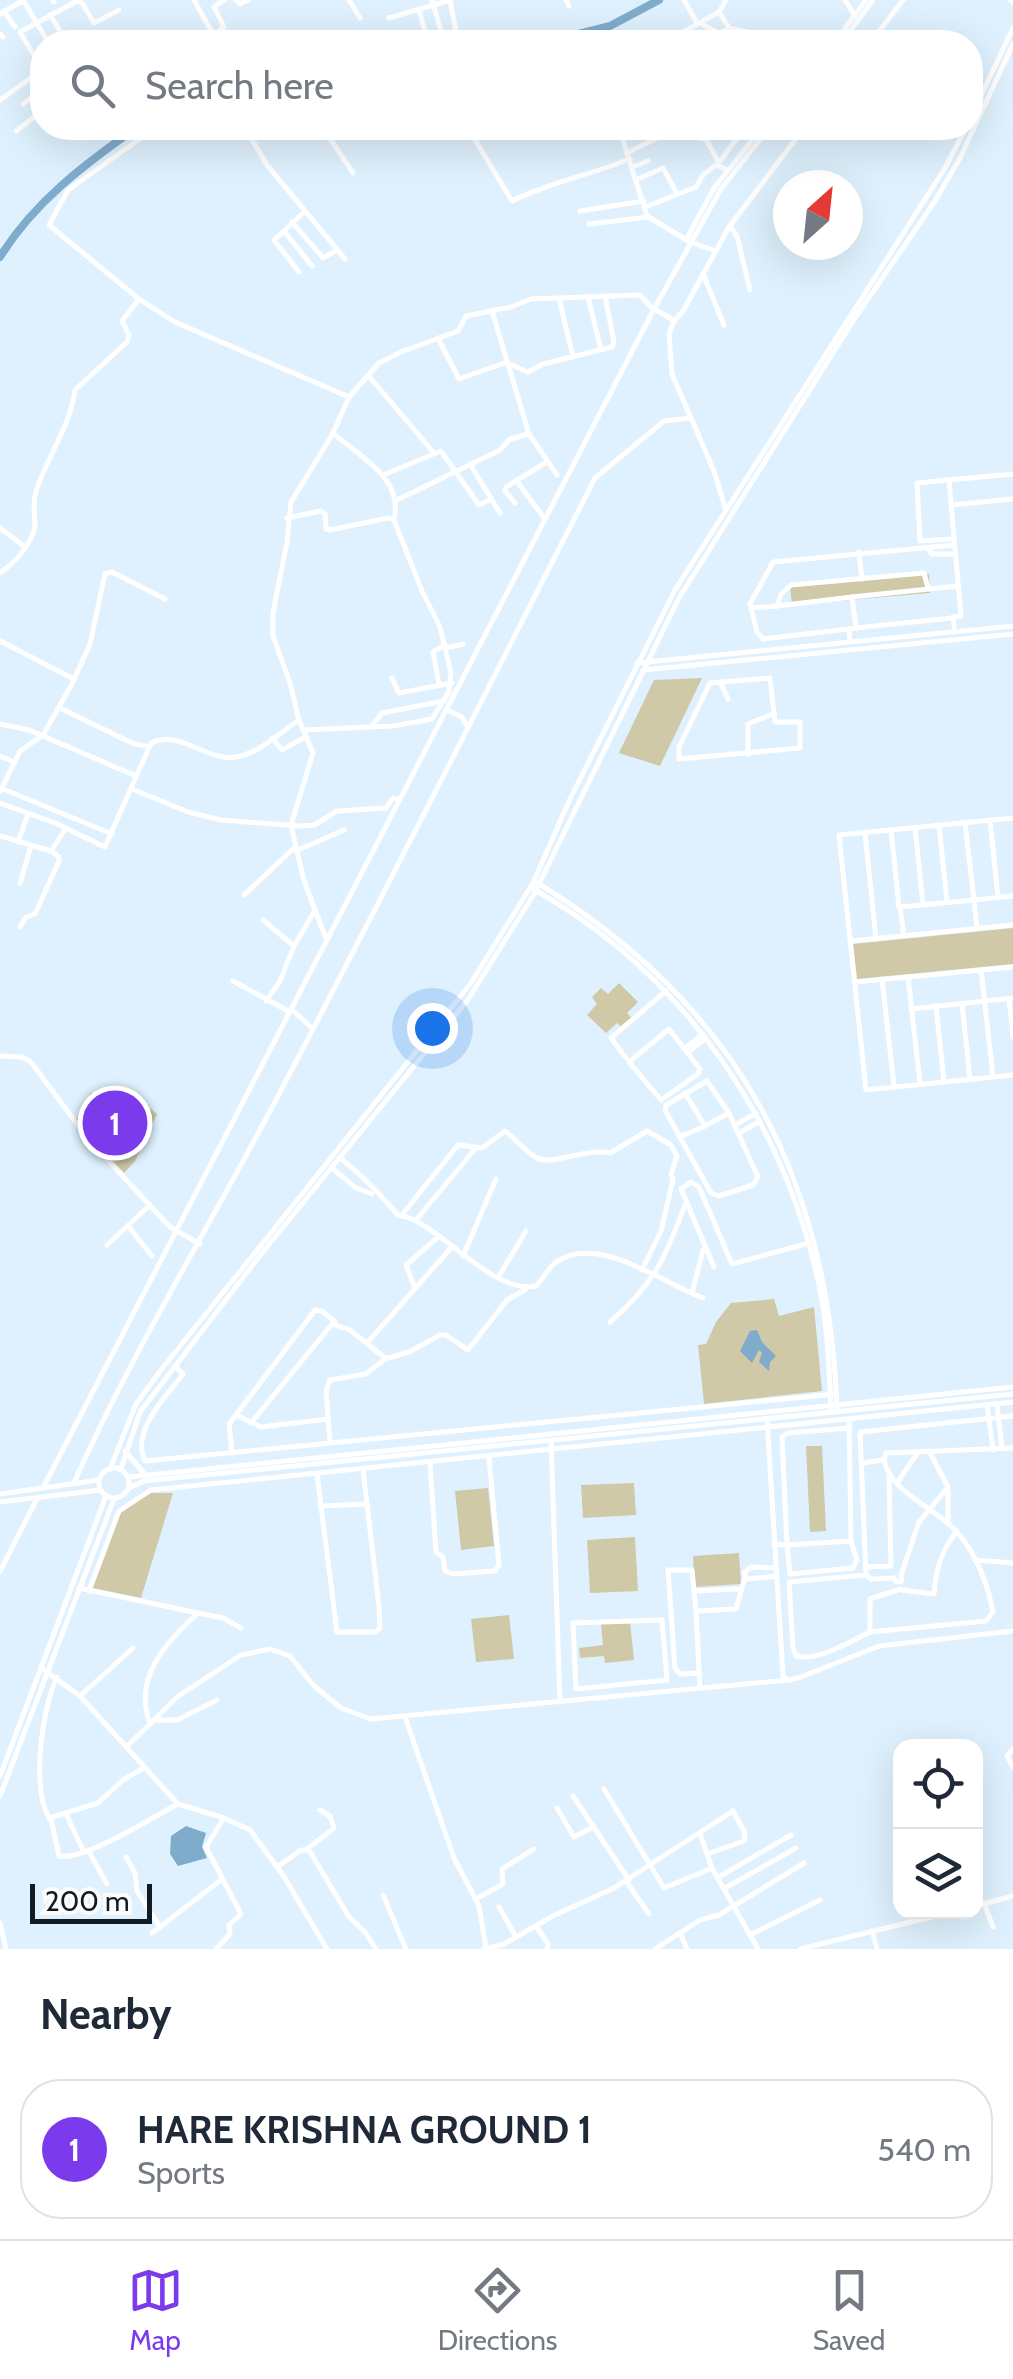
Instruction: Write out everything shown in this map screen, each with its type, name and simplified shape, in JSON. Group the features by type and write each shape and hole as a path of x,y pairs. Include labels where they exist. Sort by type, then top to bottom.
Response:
{"street":[{"path":"15,27 2,12 24,0 42,30"},
{"path":"194,0 210,30"},
{"path":"222,30 224,27 214,6 224,0"},
{"path":"236,0 240,4 248,0"},
{"path":"349,0 360,18"},
{"path":"388,18 451,0 456,30"},
{"path":"684,0 699,23 712,30"},
{"path":"686,30 719,12 726,0"},
{"path":"845,0 854,16"},
{"path":"846,30 870,0"},
{"path":"848,30 870,0"},
{"path":"880,30 903,0"},
{"path":"30,49 20,32 76,1 82,3 94,23 119,10"},
{"path":"433,3 440,30"},
{"path":"419,10 425,30"},
{"path":"719,12 732,29 737,30"},
{"path":"50,16 60,30"},
{"path":"46,30 56,24"},
{"path":"983,91 1013,28"},
{"path":"983,109 1013,44"},
{"path":"0,100 30,79"},
{"path":"23,104 30,99"},
{"path":"16,131 30,120"},
{"path":"138,140 68,190 48,223 139,299 200,335 349,396"},
{"path":"252,140 345,259"},
{"path":"332,140 353,173"},
{"path":"475,140 513,201 547,184 598,171 655,140"},
{"path":"623,140 648,217"},
{"path":"707,140 718,162 728,170"},
{"path":"580,211 644,204 699,185 703,175 735,140"},
{"path":"44,1486 688,241 728,170 755,140"},
{"path":"688,241 757,140"},
{"path":"725,508 714,471 672,374 670,334 674,320 730,226 795,140"},
{"path":"535,886 637,663 675,590 960,140"},
{"path":"0,1494 99,1480 110,1469 136,1404 467,1001 535,886 646,662 702,559 968,140"},
{"path":"633,167 648,160"},
{"path":"638,179 663,168 678,194"},
{"path":"299,272 274,240 305,211"},
{"path":"588,224 648,217 688,241 716,251"},
{"path":"292,222 324,258 337,250"},
{"path":"730,226 736,233 750,290"},
{"path":"284,231 312,266"},
{"path":"703,274 724,325"},
{"path":"327,941 295,849 291,825 314,756 299,720 272,627 288,542 291,502 333,434 349,396 379,363 461,329 466,316 531,299 640,295 674,320"},
{"path":"438,338 459,379 508,363 528,372 543,364 612,346 605,296"},
{"path":"588,297 601,350"},
{"path":"559,298 573,358"},
{"path":"0,573 26,548 36,526 34,498 48,458 72,412 75,390 127,342 129,335 122,322 139,299"},
{"path":"492,311 529,434 557,476"},
{"path":"368,376 434,453"},
{"path":"74,1483 112,1402 313,1029 595,478 664,421 691,418"},
{"path":"272,738 282,750 304,734 432,719 452,682 440,627 394,520 397,500 391,483 333,434"},
{"path":"397,500 503,448 510,439 529,434"},
{"path":"384,475 444,452 479,505 492,499"},
{"path":"515,503 505,489 547,462"},
{"path":"470,464 500,513"},
{"path":"954,542 920,540 916,484 1013,474"},
{"path":"516,480 544,518"},
{"path":"949,480 961,616 764,638 757,632 751,608 756,590 773,562 928,548 954,542"},
{"path":"951,506 1013,498"},
{"path":"287,518 321,512 330,530 394,520"},
{"path":"0,528 26,548"},
{"path":"928,548 932,554 954,554"},
{"path":"859,552 862,579"},
{"path":"112,834 0,790 22,748 41,738 60,708 90,644 100,588 107,572 165,599"},
{"path":"777,606 790,585 924,573 928,588"},
{"path":"751,608 958,586"},
{"path":"850,642 852,597"},
{"path":"953,618 955,632"},
{"path":"637,663 1013,626"},
{"path":"634,672 1013,634"},
{"path":"0,641 74,679"},
{"path":"439,685 435,648 463,644"},
{"path":"782,649 783,658"},
{"path":"728,699 730,664"},
{"path":"392,678 399,693 452,682"},
{"path":"770,678 775,723 800,722 802,747 682,760 678,757 679,747 710,684 728,681 770,678"},
{"path":"372,726 382,713 444,701"},
{"path":"60,708 134,744 147,746"},
{"path":"446,710 462,716 467,726"},
{"path":"748,754 748,724 774,714"},
{"path":"0,803 102,846 112,834 147,746 155,740 165,738 229,758 250,753 299,720"},
{"path":"0,724 21,727 136,776"},
{"path":"0,756 14,762"},
{"path":"0,772 8,776"},
{"path":"132,789 188,812 221,820 291,825 314,825 337,811 386,808 392,798 399,800"},
{"path":"18,842 28,814"},
{"path":"1013,818 840,835 866,1090 1013,1074"},
{"path":"990,820 998,897"},
{"path":"965,822 977,928"},
{"path":"939,825 947,902"},
{"path":"50,852 66,828"},
{"path":"915,828 923,905"},
{"path":"244,896 295,849 344,830"},
{"path":"891,830 904,936"},
{"path":"865,833 876,939"},
{"path":"0,836 59,857 35,914 26,917 20,927"},
{"path":"20,883 31,846"},
{"path":"535,886 592,926 666,992 705,1036 756,1114 794,1195 809,1243 822,1298 833,1394"},
{"path":"535,886 595,920 662,978 694,1010 746,1080 784,1154 814,1234 830,1311 834,1409"},
{"path":"900,908 1013,896"},
{"path":"266,1001 315,910"},
{"path":"263,920 294,946"},
{"path":"851,942 1013,925"},
{"path":"856,982 1013,967"},
{"path":"982,970 993,1077"},
{"path":"908,977 920,1084"},
{"path":"882,979 894,1087"},
{"path":"233,981 291,1011 313,1029"},
{"path":"626,1058 611,1038 666,992"},
{"path":"912,1009 1011,999 1013,1036"},
{"path":"962,1004 970,1079"},
{"path":"936,1006 944,1082"},
{"path":"669,1028 686,1051 700,1069 698,1074 661,1100 629,1062 669,1028"},
{"path":"686,1051 705,1036"},
{"path":"0,1056 22,1057 31,1062 88,1140 176,1232 200,1244"},
{"path":"707,1081 728,1114 758,1179 753,1185 719,1196 711,1192 665,1108 707,1081"},
{"path":"685,1093 705,1126"},
{"path":"682,1136 728,1114"},
{"path":"735,1126 756,1114"},
{"path":"739,1133 760,1121"},
{"path":"400,1216 457,1146 482,1148 503,1131 544,1161 591,1150 610,1153 644,1131 671,1144 677,1156 665,1217 642,1270"},
{"path":"416,1220 475,1149"},
{"path":"121,1469 140,1412 179,1369 335,1171 341,1158"},
{"path":"341,1158 400,1216 416,1220 463,1256 518,1287 531,1288"},
{"path":"335,1171 356,1188 369,1191 391,1206"},
{"path":"463,1256 496,1180"},
{"path":"714,1267 681,1189 696,1182 732,1264 809,1243"},
{"path":"610,1322 654,1276 669,1249 686,1202"},
{"path":"108,1245 150,1205"},
{"path":"128,1226 152,1256"},
{"path":"498,1276 526,1232"},
{"path":"415,1288 406,1265 438,1237"},
{"path":"692,1294 703,1247"},
{"path":"367,1343 451,1248"},
{"path":"330,1442 328,1382 366,1374 386,1358 409,1352 443,1334 468,1350 507,1300 540,1282 553,1264 576,1257 611,1255 703,1298"},
{"path":"232,1458 230,1424 315,1310 322,1310 386,1358"},
{"path":"252,1423 332,1324 338,1324"},
{"path":"179,1369 148,1424 142,1459 232,1458 550,1436 767,1419 1013,1391"},
{"path":"0,1502 103,1493 114,1498 144,1481 550,1436 602,1421 833,1394"},
{"path":"0,1796 119,1511 145,1492 1013,1402"},
{"path":"998,1404 1002,1449"},
{"path":"987,1405 993,1450"},
{"path":"128,1477 330,1442 602,1421 834,1409"},
{"path":"236,1415 261,1427 328,1419"},
{"path":"957,1531 936,1568 934,1594 899,1581 870,1579 866,1571 860,1432 1013,1416"},
{"path":"767,1419 780,1670 789,1680"},
{"path":"849,1420 850,1428 851,1541 857,1560 846,1571 790,1574 782,1436 850,1428"},
{"path":"819,1423 820,1432"},
{"path":"550,1436 560,1702"},
{"path":"889,1476 957,1531 975,1560 993,1610 986,1621 870,1632 802,1658 796,1656 790,1582 891,1566 886,1452 1013,1448"},
{"path":"126,1451 144,1473"},
{"path":"897,1483 918,1451"},
{"path":"929,1451 948,1487 948,1524"},
{"path":"430,1463 436,1552 443,1557 445,1571 495,1571 499,1565 489,1457"},
{"path":"862,1462 884,1460"},
{"path":"110,1469 121,1469 128,1477 129,1488"},
{"path":"316,1474 336,1629 339,1634 375,1632 380,1628 363,1470"},
{"path":"0,1776 50,1673 103,1493 99,1480"},
{"path":"870,1632 870,1599 899,1581 919,1522 948,1487"},
{"path":"0,1571 38,1498"},
{"path":"84,1590 114,1498"},
{"path":"320,1506 367,1504"},
{"path":"774,1544 851,1541"},
{"path":"975,1560 1013,1563"},
{"path":"696,1611 736,1609 744,1570 776,1568"},
{"path":"700,1673 680,1674 675,1668 668,1570 692,1570 696,1611 700,1673 700,1688"},
{"path":"745,1578 776,1576"},
{"path":"84,1590 224,1618 241,1628"},
{"path":"694,1591 739,1590"},
{"path":"150,1724 144,1709 151,1667 172,1638 198,1614"},
{"path":"662,1620 666,1680 576,1688 574,1666 573,1622 662,1620"},
{"path":"157,1720 161,1710 241,1655 270,1649 286,1652 314,1686 344,1710 370,1719 760,1685 789,1680 879,1646 1013,1631"},
{"path":"1002,1632 1003,1641"},
{"path":"779,1634 792,1633"},
{"path":"80,1696 133,1648"},
{"path":"557,1657 574,1657"},
{"path":"557,1666 574,1666"},
{"path":"50,1673 80,1696 178,1804 250,1830 327,1949"},
{"path":"50,1673 50,1698 41,1744 44,1807 51,1818 60,1858 87,1853 178,1804"},
{"path":"126,1746 157,1720 177,1720 217,1700"},
{"path":"406,1716 454,1858 476,1899 485,1949 504,1944 627,1880 732,1810 746,1832 740,1844 707,1854"},
{"path":"1013,1750 1008,1756 1013,1768"},
{"path":"51,1818 98,1803 123,1780 144,1768"},
{"path":"604,1790 666,1889 712,1868"},
{"path":"573,1796 649,1914"},
{"path":"557,1808 573,1836 580,1836 593,1826"},
{"path":"277,1867 334,1828 330,1816 320,1810"},
{"path":"66,1814 106,1884"},
{"path":"216,1949 230,1934 229,1925 241,1914 206,1847 224,1818"},
{"path":"700,1834 712,1868 758,1949"},
{"path":"718,1878 790,1835"},
{"path":"724,1888 796,1848"},
{"path":"307,1849 349,1918 376,1949"},
{"path":"476,1899 503,1884 502,1868 534,1849"},
{"path":"126,1858 135,1873 137,1891 160,1927"},
{"path":"655,1949 804,1863"},
{"path":"152,1933 221,1880"},
{"path":"383,1894 406,1949"},
{"path":"993,1927 984,1904 1013,1896"},
{"path":"750,1935 820,1900"},
{"path":"499,1907 516,1936"},
{"path":"800,1949 921,1919"},
{"path":"0,1923 6,1949"},
{"path":"536,1926 548,1944 547,1949"},
{"path":"872,1930 877,1949"},
{"path":"680,1933 687,1949"}],"shaded area":[{"path":"929,574 930,593 792,605 790,587"},
{"path":"702,678 660,766 619,753 654,680"},
{"path":"1013,928 1013,964 857,979 853,944"},
{"path":"619,983 638,1002 627,1013 634,1021 624,1030 617,1023 606,1033 587,1015 597,1004 592,997 601,988 608,994"},
{"path":"114,1086 136,1096 157,1114 135,1161 124,1173 76,1120 90,1094"},
{"path":"774,1299 779,1316 814,1307 822,1391 704,1404 698,1345 706,1344 731,1303"},
{"path":"806,1446 822,1446 826,1531 810,1532"},
{"path":"634,1483 636,1515 583,1518 581,1485"},
{"path":"488,1488 494,1546 461,1550 455,1491"},
{"path":"148,1493 173,1493 141,1598 92,1588 119,1514"},
{"path":"635,1537 638,1591 590,1593 587,1540"},
{"path":"739,1553 741,1584 695,1587 693,1556"},
{"path":"509,1615 514,1659 476,1662 471,1619"},
{"path":"630,1622 634,1660 605,1663 604,1656 580,1658 579,1648 603,1645 601,1624"}],"water":[{"path":"757,1330 762,1342 776,1356 769,1371 759,1362 759,1350 752,1363 740,1351 750,1331"},
{"path":"186,1826 206,1833 202,1847 207,1858 178,1866 170,1854 171,1836"}],"waterway":[{"path":"594,30 659,0"},
{"path":"0,257 45,202 120,140"}],"place":[{"name":"HARE KRISHNA GROUND 1","path":"115,1123"}]}
